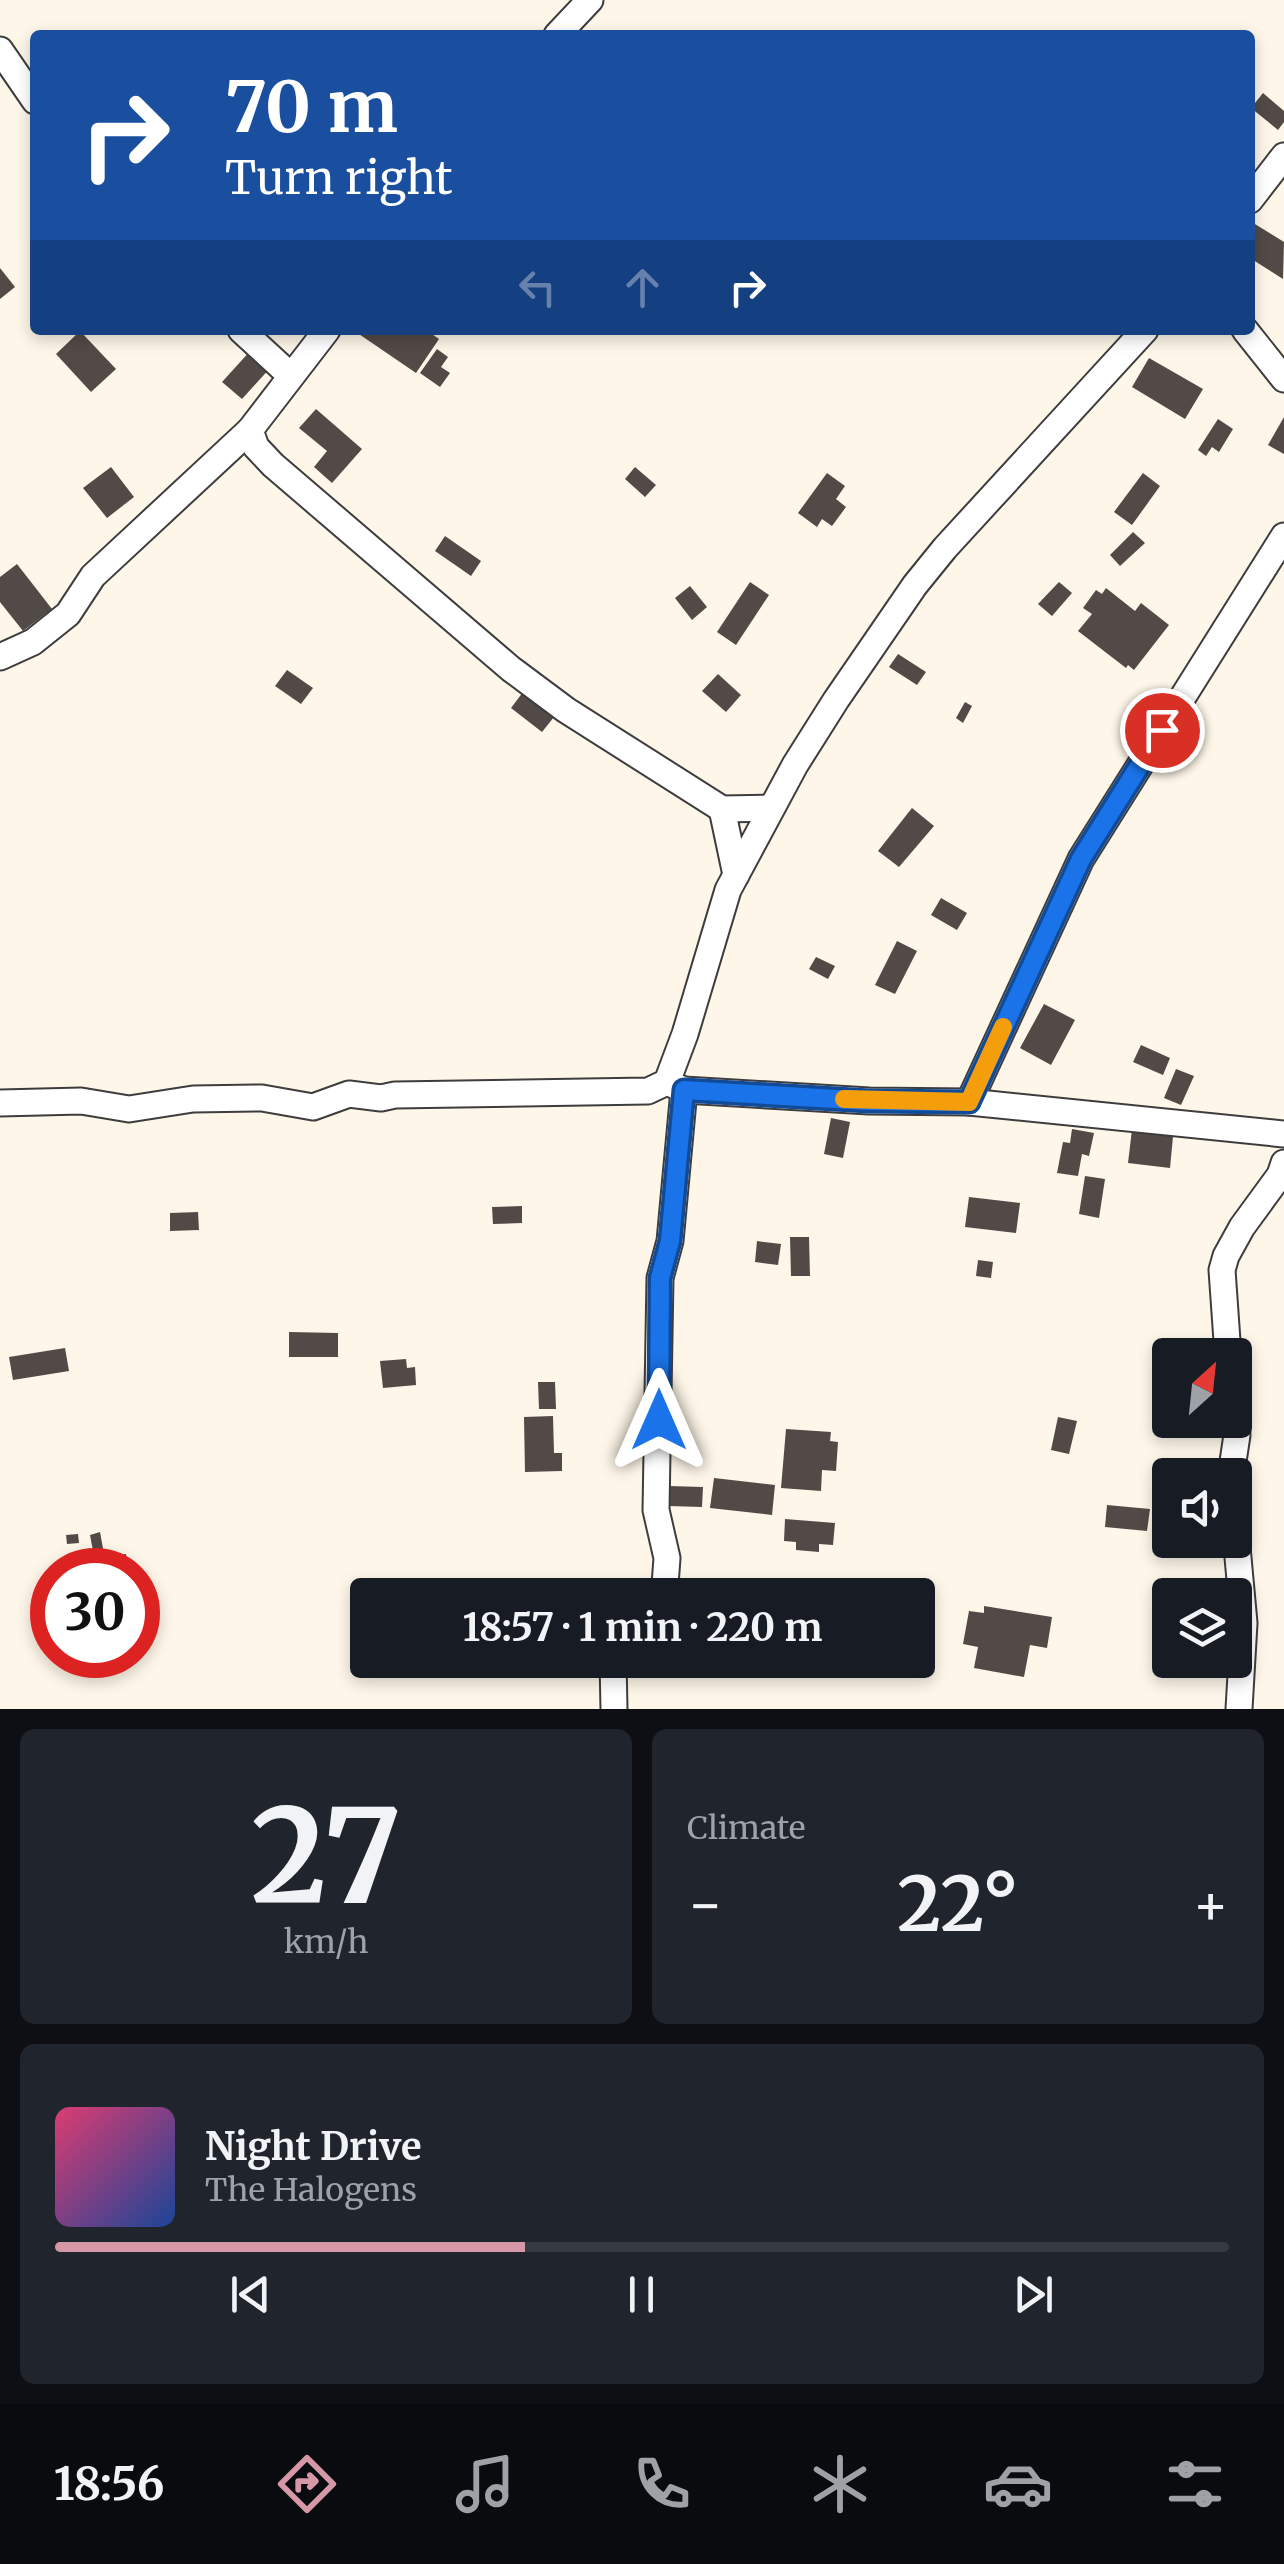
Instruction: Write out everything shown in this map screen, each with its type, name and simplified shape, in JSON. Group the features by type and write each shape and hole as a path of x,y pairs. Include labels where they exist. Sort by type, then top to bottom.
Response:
{"street":[{"path":"563,30 590,0"},
{"path":"0,50 30,93"},
{"path":"1255,194 1284,156"},
{"path":"247,335 292,376"},
{"path":"0,657 33,642 68,614 93,576 250,430 323,335"},
{"path":"666,1578 667,1558 656,1510 660,1278 670,1241 676,1086 685,1034 721,910 772,808 836,700 929,567 1139,335"},
{"path":"1250,335 1284,379"},
{"path":"250,430 256,447 273,465 511,669 566,710 722,809 772,808"},
{"path":"969,1102 1081,859 1284,536"},
{"path":"722,809 736,875"},
{"path":"0,1104 81,1101 130,1109 193,1099 262,1098 314,1106 349,1094 381,1098 648,1091 676,1086 869,1101 969,1102 1284,1134"},
{"path":"1227,1338 1222,1270 1226,1256 1280,1175 1284,1162"},
{"path":"1238,1558 1244,1623 1239,1709"},
{"path":"613,1678 614,1709"}],"building":[{"path":"1263,93 1284,111 1284,122 1278,130 1255,111 1255,103"},
{"path":"1255,224 1284,242 1283,279 1255,261"},
{"path":"0,268 15,287 0,299"},
{"path":"76,335 84,335 116,369 91,392 56,354"},
{"path":"360,335 433,335 439,339 416,373"},
{"path":"252,349 272,366 242,399 222,382"},
{"path":"437,349 448,357 441,367 450,373 440,387 420,373"},
{"path":"1149,358 1203,389 1185,419 1132,387"},
{"path":"316,409 362,449 332,483 314,467 327,451 299,428"},
{"path":"1284,417 1284,454 1268,445"},
{"path":"1218,419 1233,429 1219,452 1212,447 1206,456 1198,450"},
{"path":"111,467 134,497 107,518 83,488"},
{"path":"635,467 656,485 645,497 625,479"},
{"path":"827,473 845,486 836,499 846,507 832,526 822,519 817,527 798,513"},
{"path":"1143,473 1160,486 1132,525 1114,512"},
{"path":"1133,532 1145,543 1120,566 1110,555"},
{"path":"445,536 481,561 471,576 435,551"},
{"path":"17,564 52,609 23,631 0,602 0,577"},
{"path":"750,582 769,595 736,645 717,632"},
{"path":"1059,582 1072,593 1052,616 1038,604"},
{"path":"690,586 707,607 692,620 675,598"},
{"path":"1106,588 1135,611 1141,603 1169,625 1134,670 1078,631 1092,614 1083,608 1096,590 1102,594"},
{"path":"898,654 926,672 917,685 889,667"},
{"path":"287,670 313,688 301,704 275,686"},
{"path":"718,674 741,695 726,712 702,691"},
{"path":"523,692 554,717 542,732 511,708"},
{"path":"965,702 972,706 963,723 956,718"},
{"path":"912,808 934,826 899,867 878,851"},
{"path":"941,898 967,913 957,930 931,915"},
{"path":"897,941 917,951 895,994 875,985"},
{"path":"816,957 835,966 828,979 809,969"},
{"path":"1044,1004 1075,1020 1051,1065 1020,1048"},
{"path":"1141,1045 1170,1058 1163,1075 1133,1062"},
{"path":"1176,1069 1194,1076 1181,1105 1164,1098"},
{"path":"831,1118 850,1122 843,1158 824,1154"},
{"path":"1133,1121 1174,1126 1170,1168 1128,1163"},
{"path":"1072,1129 1094,1133 1089,1156 1082,1154 1078,1176 1057,1173 1063,1142 1070,1143"},
{"path":"1085,1176 1105,1179 1099,1218 1079,1214"},
{"path":"969,1197 1020,1203 1016,1233 965,1227"},
{"path":"522,1206 522,1223 493,1224 492,1207"},
{"path":"198,1212 199,1230 170,1231 170,1213"},
{"path":"790,1237 809,1237 810,1276 791,1276"},
{"path":"757,1241 781,1244 778,1265 755,1262"},
{"path":"978,1260 993,1262 991,1278 976,1276"},
{"path":"289,1332 338,1333 338,1357 289,1357"},
{"path":"65,1348 69,1371 13,1380 9,1357"},
{"path":"406,1359 407,1368 415,1367 416,1385 383,1388 380,1361"},
{"path":"538,1382 555,1382 556,1409 539,1409"},
{"path":"553,1416 554,1453 562,1453 562,1471 525,1472 524,1417"},
{"path":"1058,1417 1077,1421 1069,1454 1051,1450"},
{"path":"786,1429 831,1432 830,1441 838,1442 836,1471 822,1470 821,1491 781,1488"},
{"path":"714,1478 775,1485 772,1515 710,1508"},
{"path":"669,1486 703,1487 702,1507 668,1506"},
{"path":"1107,1505 1150,1509 1147,1531 1105,1527"},
{"path":"785,1519 835,1523 833,1545 819,1544 819,1552 796,1550 796,1542 784,1541"},
{"path":"100,1532 103,1548 92,1548 90,1535"},
{"path":"78,1534 79,1543 67,1544 66,1535"},
{"path":"984,1606 1052,1617 1047,1648 1030,1645 1024,1677 974,1668 978,1647 963,1644 969,1611 984,1613"}],"slow traffic":[{"path":"844,1099 969,1102 1003,1027"}],"route":[{"path":"659,1420 660,1278 670,1241 684,1090 869,1101 969,1102 1081,859 1162,730"}]}
